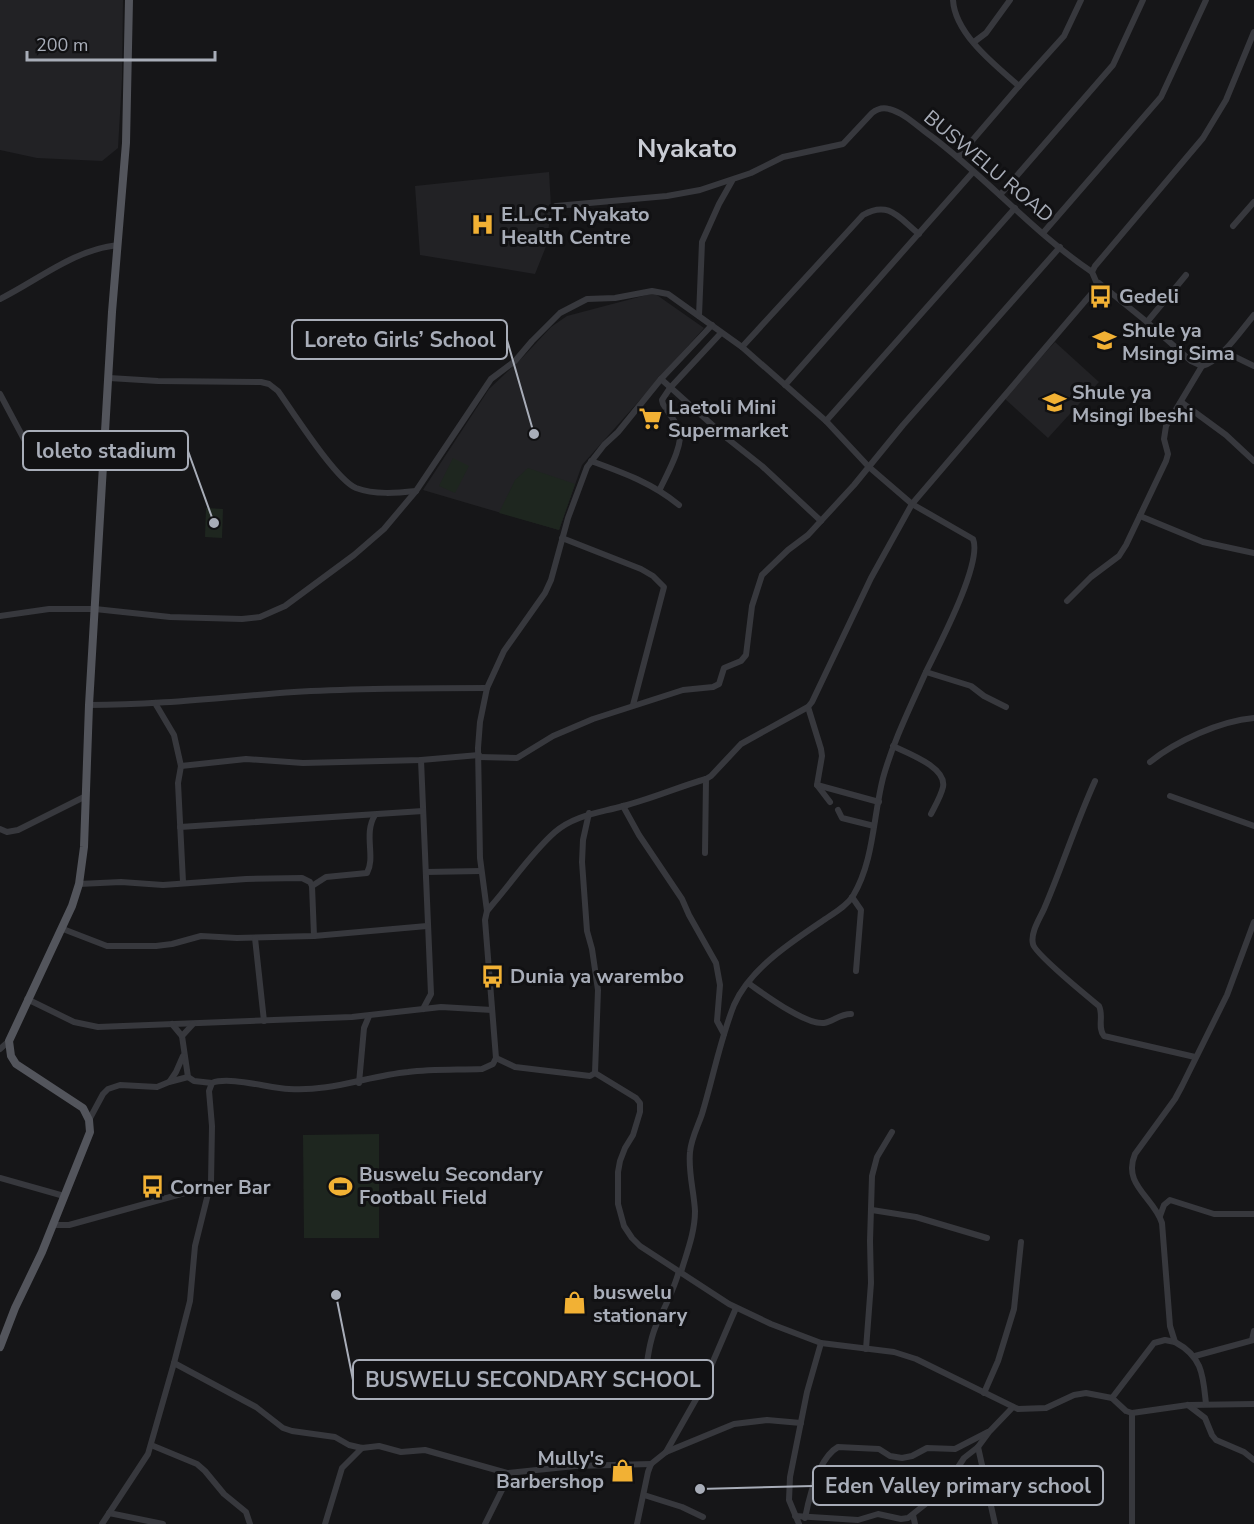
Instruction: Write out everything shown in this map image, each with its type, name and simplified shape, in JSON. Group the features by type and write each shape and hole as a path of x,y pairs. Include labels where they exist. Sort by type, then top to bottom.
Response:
{"main road":[{"path":"0,1347 90,1132 89,1120 82,1108 16,1064 11,1056 9,1041 27,999 63,929 79,884 84,847 89,705 126,143 129,0"}],"street":[{"path":"953,0 958,19 974,42 986,57 1019,86"},
{"path":"974,42 986,33 1010,0"},
{"path":"958,157 1064,36 1082,0"},
{"path":"1000,195 1113,65 1143,0"},
{"path":"1043,233 1161,96 1206,0"},
{"path":"1254,32 1226,100 1203,138 1092,272 1099,284 1191,361 1202,366 1210,364 1254,315"},
{"name":"BUSWELU ROAD","path":"556,206 667,196 700,190 732,180 783,157 843,144 872,113 885,108 904,115 958,157 1043,233 1092,272"},
{"path":"785,385 973,172"},
{"path":"699,316 702,242 711,219 732,180"},
{"path":"1233,226 1254,202"},
{"path":"742,347 863,215 879,208 887,209 919,234"},
{"path":"826,422 1015,208"},
{"path":"0,299 75,256 93,249 118,245"},
{"path":"181,766 246,759 303,763 479,756 517,758 553,736 633,705 692,687 713,687 719,684 724,668 741,661 746,656 753,598 762,575 821,521 982,333 1060,247"},
{"path":"1147,322 1186,275"},
{"path":"172,1024 182,1036 188,1077 194,1082 225,1081 291,1090 318,1089 408,1072 482,1069 493,1064 496,1058 484,920 487,911 555,832 569,822 589,813 623,806 706,779 741,744 808,707 815,697 871,578 912,504 1099,284"},
{"path":"0,616 48,609 95,609 221,620 260,617 285,606 354,555 384,529 416,491 491,379 515,361 532,340 560,313 587,299 615,298 652,291 668,294 742,347 826,422 869,467 912,504 967,535 975,543 971,569 963,591 893,746 883,780 865,869 852,897 766,963 748,983 735,1003 690,1149 689,1167 695,1212 693,1231 674,1288 658,1320 651,1341 643,1389"},
{"path":"487,911 481,871 479,756 480,722 486,688 504,651 545,594 581,480 591,460 661,379 712,325"},
{"path":"660,489 677,452 681,436 679,428 662,402 670,388 721,333"},
{"path":"1223,351 1254,366"},
{"path":"1067,601 1091,577 1119,556 1132,534 1166,461 1168,454 1164,433 1202,366"},
{"path":"109,378 269,384 278,391 322,453 348,484 371,492 416,491"},
{"path":"661,379 762,466 821,521"},
{"path":"0,394 25,441 31,446 68,442 106,447"},
{"path":"1181,402 1226,435 1254,461"},
{"path":"591,460 660,489 679,505"},
{"path":"1140,516 1203,542 1254,553"},
{"path":"562,538 641,569 653,576 664,587 633,705"},
{"path":"926,672 971,686 984,696 1006,707"},
{"path":"89,705 155,703 295,692 389,688 486,688"},
{"path":"155,703 174,735 181,766 178,783 183,882"},
{"path":"808,707 821,749 817,785 830,802"},
{"path":"1150,762 1161,753 1184,741 1235,722 1254,718"},
{"path":"893,746 928,762 942,781 943,787 931,814"},
{"path":"420,760 431,993 423,1009"},
{"path":"705,853 706,779"},
{"path":"1095,781 1076,824 1054,888 1038,923 1032,939 1033,944 1054,968 1099,1006 1102,1012 1100,1030 1104,1036 1195,1057"},
{"path":"817,785 879,802"},
{"path":"0,830 7,832 18,830 86,796"},
{"path":"1170,796 1254,826"},
{"path":"623,806 639,835 682,899 716,963 720,977 717,1021 724,1034"},
{"path":"838,810 842,818 874,826"},
{"path":"180,827 423,811"},
{"path":"589,813 583,840 582,862 587,931 598,990 595,1073"},
{"path":"312,886 326,877 367,873 370,867 368,830 375,815"},
{"path":"426,872 481,871"},
{"path":"79,884 121,882 163,885 183,882 296,878 307,880 312,886 314,936"},
{"path":"852,897 861,910 856,970"},
{"path":"1160,1216 1137,1186 1131,1162 1175,1099 1227,995 1254,922"},
{"path":"63,929 107,946 171,944 201,936 255,938 314,936 428,926"},
{"path":"255,938 264,1021"},
{"path":"748,983 785,1008 817,1022 823,1023 842,1014 851,1014"},
{"path":"431,993 441,1006"},
{"path":"27,999 83,1025 98,1027 369,1016 441,1006 492,1010"},
{"path":"359,1083 364,1028 369,1016"},
{"path":"182,1036 193,1024"},
{"path":"0,1048 9,1041"},
{"path":"169,1082 177,1072 183,1055"},
{"path":"496,1058 514,1067 590,1076 595,1073"},
{"path":"595,1073 636,1098 640,1103 640,1112 633,1135 625,1148 618,1172 618,1204 624,1226 640,1246 736,1308 822,1344 894,1352 916,1359 1013,1407 1034,1410 1046,1408 1074,1395 1086,1393 1112,1398 1126,1411 1132,1413 1188,1405 1254,1404"},
{"path":"89,1120 108,1089 120,1085 157,1088 188,1077"},
{"path":"102,1524 148,1454 190,1301 195,1246 210,1186 212,1126 209,1091 212,1083"},
{"path":"866,1348 869,1323 872,1176 877,1157 892,1132"},
{"path":"0,1178 64,1196"},
{"path":"53,1225 69,1225 210,1186"},
{"path":"1175,1342 1170,1326 1160,1216 1164,1205 1170,1200 1214,1214 1254,1214"},
{"path":"872,1210 926,1219 987,1238"},
{"path":"984,1393 998,1361 1014,1309 1022,1242"},
{"path":"666,1452 699,1394 736,1308"},
{"path":"1195,1356 1253,1340 1254,1331"},
{"path":"1112,1398 1154,1343 1165,1340 1175,1342 1191,1351 1195,1356 1203,1380 1206,1404"},
{"path":"799,1524 790,1508 788,1491 809,1383 822,1344"},
{"path":"174,1363 250,1403 283,1428 291,1431 335,1437 362,1448 379,1446 401,1452 425,1450 507,1473 575,1466 651,1464 666,1452 734,1424 767,1420 801,1423"},
{"path":"1188,1405 1205,1418 1216,1440 1244,1452 1254,1460"},
{"path":"795,1516 860,1522 868,1521 878,1514 902,1519 913,1515 933,1498 951,1478 964,1458 978,1447 1013,1407"},
{"path":"1132,1413 1132,1524"},
{"path":"805,1518 815,1480 824,1462 837,1448 879,1449 890,1456 902,1458 912,1456 927,1448 955,1449 989,1432"},
{"path":"151,1445 179,1456 205,1471 220,1489 246,1512 250,1524"},
{"path":"978,1447 995,1524"},
{"path":"325,1524 342,1468 362,1448"},
{"path":"637,1524 651,1464"},
{"path":"484,1524 504,1486 507,1473"},
{"path":"644,1495 682,1507 703,1517"},
{"path":"109,1513 163,1524"},
{"path":"913,1515 915,1524"}],"shaded area":[{"path":"0,0 123,0 118,148 102,161 37,158 0,150"},
{"name":"E.L.C.T. Nyakato Health Centre","path":"549,172 551,206 547,244 535,274 420,255 415,186"},
{"path":"654,293 704,328 582,465 559,530 423,490 489,389 551,327 567,316"},
{"path":"1055,342 1099,382 1048,438 1004,398"},
{"path":"453,458 469,466 455,493 439,486"},
{"path":"528,468 575,484 559,530 499,513 515,480"},
{"path":"206,508 223,509 222,538 205,537"},
{"name":"Buswelu Secondary Football Field","path":"379,1134 379,1238 304,1238 303,1135"}],"place":[{"name":"E.L.C.T. Nyakato Health Centre","path":"483,225"},
{"name":"Gedeli","path":"1101,296"},
{"name":"Shule ya Msingi Sima","path":"1104,341"},
{"name":"Shule ya Msingi Ibeshi","path":"1054,403"},
{"name":"Laetoli Mini Supermarket","path":"650,419"},
{"name":"Loreto Girls’ School","path":"534,434"},
{"name":"loleto stadium","path":"214,523"},
{"name":"Dunia ya warembo","path":"492,976"},
{"name":"Buswelu Secondary Football Field","path":"341,1186"},
{"name":"Corner Bar","path":"152,1187"},
{"name":"BUSWELU SECONDARY SCHOOL","path":"336,1295"},
{"name":"buswelu stationary","path":"575,1303"},
{"name":"Mully's Barbershop","path":"622,1470"},
{"name":"Eden Valley primary school","path":"700,1489"}],"district":[{"name":"Nyakato","path":"687,148"}]}
